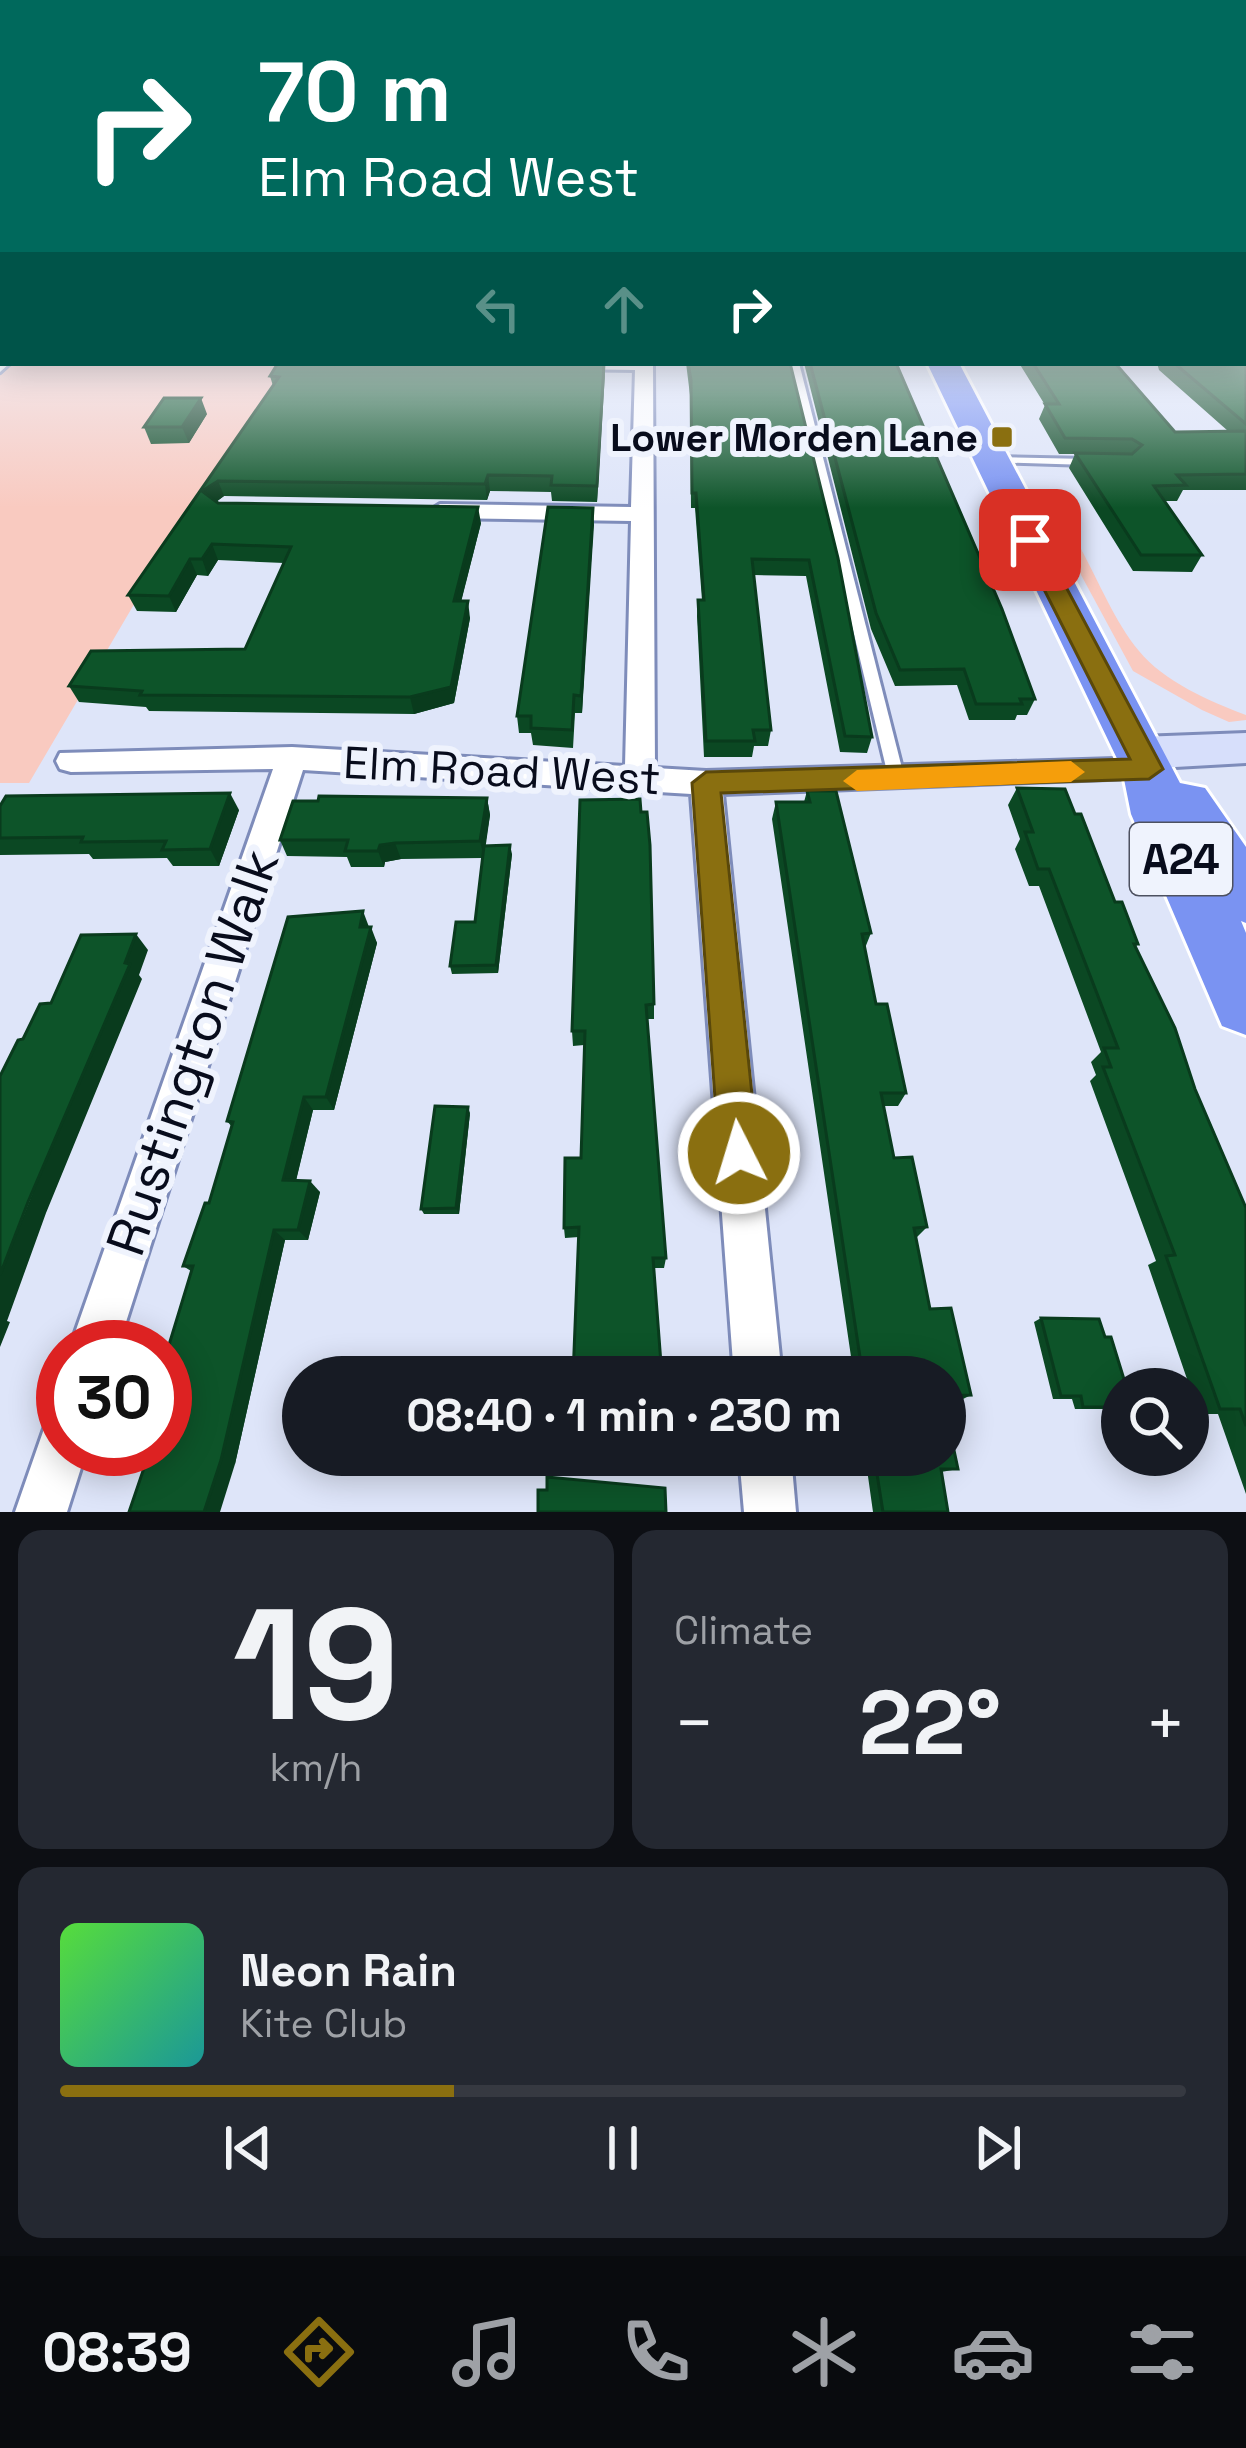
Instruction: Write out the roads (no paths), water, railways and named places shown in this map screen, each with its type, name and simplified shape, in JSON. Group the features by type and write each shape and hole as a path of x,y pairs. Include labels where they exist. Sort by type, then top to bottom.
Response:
{"highway":[{"name":"A24","path":"945,367 1144,761 1160,814 1246,1004"},
{"name":"A24","path":"1144,761 1193,812 1246,897"}],"street":[{"path":"640,777 644,367"},
{"path":"410,511 642,514"},
{"path":"1144,761 1246,748"},
{"name":"Elm Road West","path":"71,761 292,758 706,783 897,780 1144,761"},
{"name":"Rustington Walk","path":"103,1320 292,758"},
{"path":"706,783 756,1356"},
{"path":"41,1512 53,1476"},
{"path":"767,1476 770,1512"}],"lane":[{"path":"795,367 897,780"},
{"path":"989,460 1106,462"}],"place":[{"name":"Lower Morden Lane","path":"1002,437"}]}
